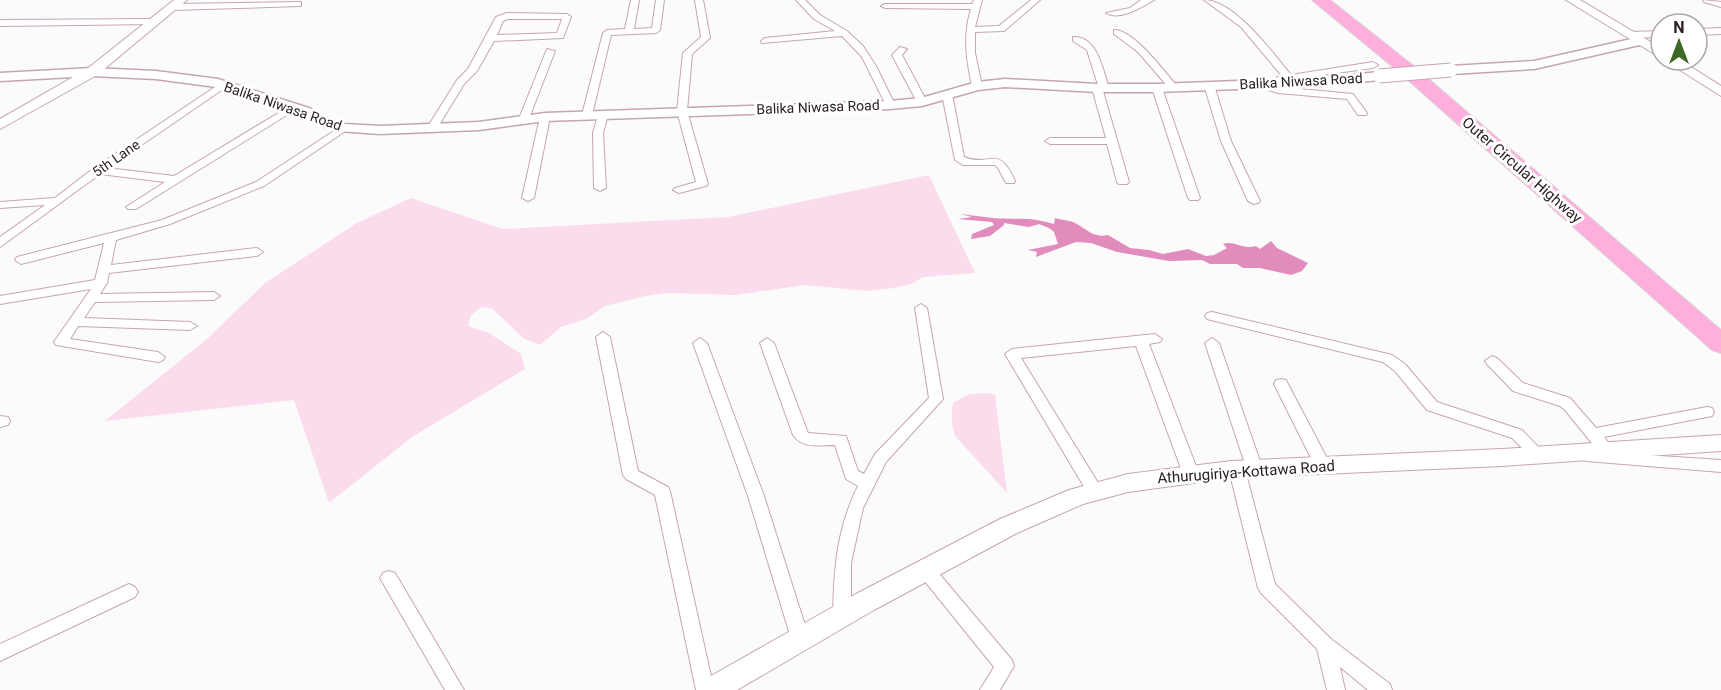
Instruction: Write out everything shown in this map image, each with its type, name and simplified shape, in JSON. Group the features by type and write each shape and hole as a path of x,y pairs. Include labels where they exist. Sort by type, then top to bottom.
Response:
{"highway":[{"name":"Outer Circular Highway","path":"1320,0 1405,68 1721,344"},
{"name":"Outer Circular Highway","path":"1334,0 1457,98 1721,326"}],"main road":[{"path":"1572,0 1649,46"},
{"path":"0,125 92,72 177,3"},
{"path":"1690,72 1721,92"},
{"name":"Athurugiriya-Kottawa Road","path":"712,690 842,614 925,569 1036,512 1095,491 1191,474 1566,454 1600,443 1721,443"}],"street":[{"path":"554,0 560,0"},
{"path":"629,31 635,0"},
{"path":"587,115 607,33 656,30 660,0"},
{"path":"679,190 702,184 682,111 688,53 706,38 699,0"},
{"path":"800,0 817,17 851,38 870,63 890,105"},
{"path":"969,30 1001,29 1036,0"},
{"path":"1110,13 1132,10 1150,0"},
{"path":"1208,0 1244,25 1288,77"},
{"path":"1707,0 1721,5"},
{"path":"177,3 298,4"},
{"path":"885,6 976,4 969,30 969,48 977,86"},
{"path":"432,128 460,82 472,71 499,19 502,17 567,17 560,36 491,38"},
{"path":"0,23 153,22"},
{"path":"1117,32 1141,50 1173,87"},
{"path":"765,41 844,33"},
{"path":"1636,38 1649,36"},
{"name":"Balika Niwasa Road","path":"0,77 92,72 156,75 225,85 343,128 380,130 478,126 546,117 890,105 922,102 977,86 1005,84 1157,88 1262,84 1376,71 1451,70 1534,65 1636,38"},
{"path":"1076,39 1091,49 1123,182"},
{"path":"903,49 897,54 922,102"},
{"path":"523,121 550,51"},
{"path":"1262,84 1288,77 1376,71"},
{"path":"1262,84 1278,90 1350,96 1362,113"},
{"name":"5th Lane","path":"0,243 98,170 225,85"},
{"path":"1209,85 1226,141 1254,201"},
{"path":"1157,88 1194,198"},
{"path":"948,94 959,158 963,162 997,162 1003,166 1010,181"},
{"path":"132,207 292,108"},
{"path":"600,188 598,133 603,115"},
{"path":"528,198 546,117"},
{"path":"21,260 166,222 260,184 343,128"},
{"path":"1050,141 1112,141"},
{"path":"98,170 177,180"},
{"path":"0,205 58,201"},
{"path":"111,238 102,276 91,298 62,342 158,357"},
{"path":"0,300 102,276 257,252"},
{"path":"91,298 214,296"},
{"path":"842,614 843,563 855,508 880,458 936,399 921,308"},
{"path":"1212,316 1387,358 1397,363 1425,401 1432,406 1517,434 1539,456"},
{"path":"75,322 190,326"},
{"path":"603,337 631,475 662,491 705,690"},
{"path":"1095,491 1012,354 1148,340 1191,474"},
{"path":"700,343 756,496 800,638"},
{"path":"767,343 798,431 804,439 841,440 851,475 867,483"},
{"path":"1212,343 1246,470 1268,588 1325,645 1383,690"},
{"path":"1492,362 1518,387 1565,402 1600,443 1707,412"},
{"path":"1281,384 1323,466"},
{"path":"1566,454 1635,462 1721,466"},
{"path":"925,569 1005,666 989,690"},
{"path":"389,578 454,690"},
{"path":"0,653 129,592"},
{"path":"1325,645 1336,690"}],"shaded area":[{"path":"929,175 975,273 923,277 911,284 867,291 805,285 735,295 666,293 646,296 605,306 586,319 561,327 540,345 523,338 493,309 482,307 471,315 468,326 489,333 521,354 525,369 412,437 329,503 294,400 105,421 208,338 265,283 357,223 411,198 502,229 728,217"},
{"path":"960,214 1030,219 1054,224 1055,218 1073,222 1094,234 1108,235 1130,248 1163,254 1188,249 1206,256 1214,255 1227,248 1223,244 1227,243 1246,247 1256,246 1260,249 1271,241 1277,248 1308,263 1302,271 1291,275 1260,268 1243,268 1237,264 1210,264 1202,260 1169,261 1117,252 1091,243 1076,242 1036,257 1037,252 1028,250 1058,244 1054,232 1049,228 1039,224 1029,227 1004,223 990,236 971,239 972,234 994,225 992,222 958,219 972,217"},
{"path":"969,394 995,394 1007,493 955,436 953,427 953,403"}]}
